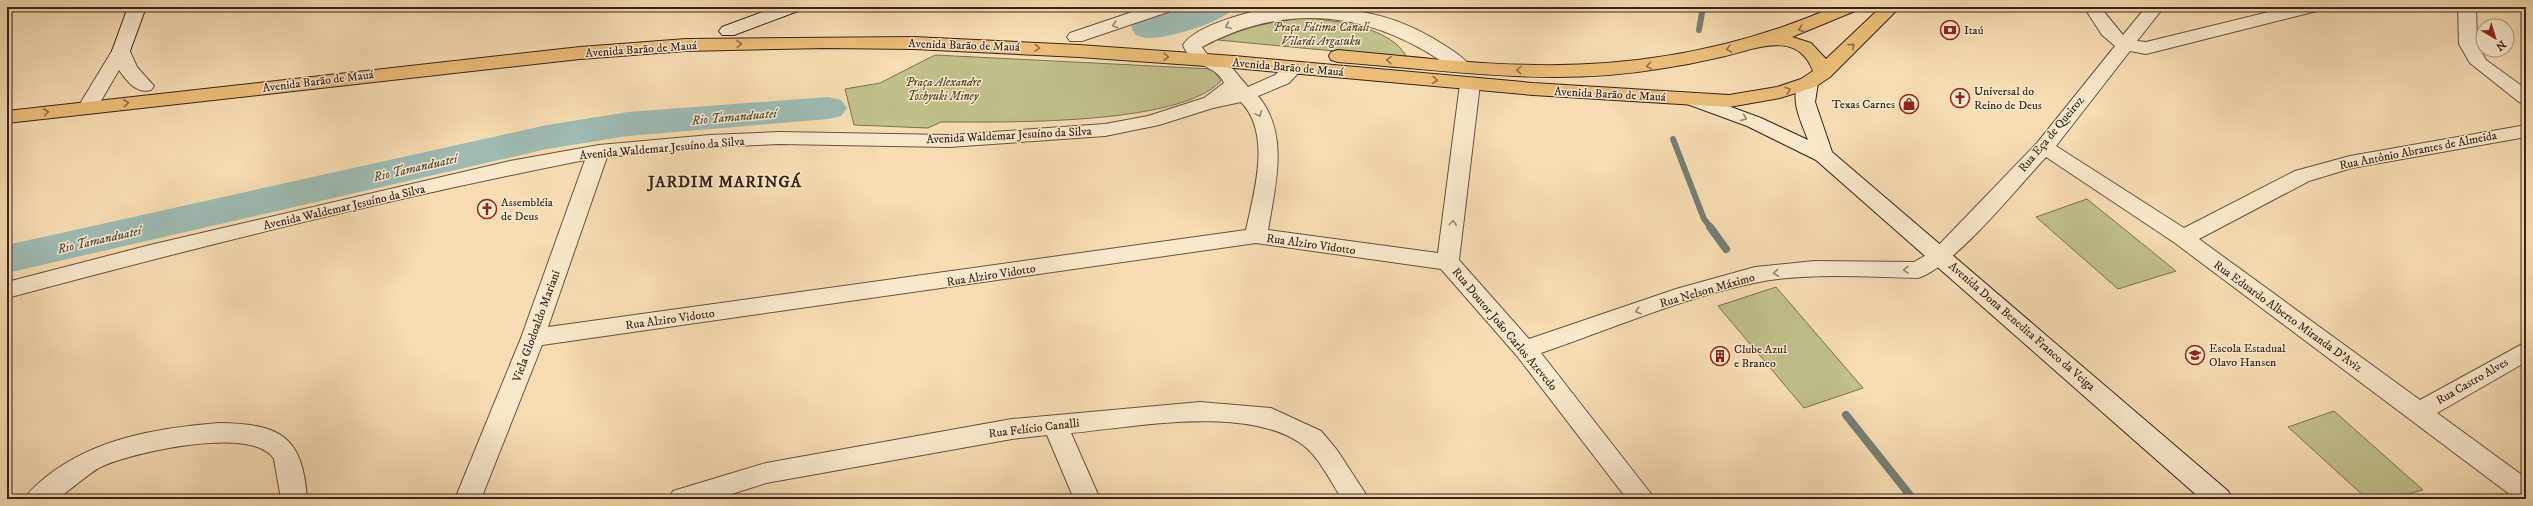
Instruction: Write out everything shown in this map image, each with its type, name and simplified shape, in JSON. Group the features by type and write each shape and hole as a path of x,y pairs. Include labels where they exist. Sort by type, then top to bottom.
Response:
{"main road":[{"name":"Avenida Barão de Mauá","path":"7,102 92,99 686,45 914,43 994,46 1205,60 1294,68 1466,75 1534,71 1599,70 1645,66 1687,58 1767,39 1813,24 1849,7"},
{"name":"Avenida Barão de Mauá","path":"7,117 92,99 144,86 559,43 728,32 914,31 1076,37 1192,45 1694,100 1729,101 1757,97 1816,78 1891,7"},
{"path":"1767,39 1781,40 1810,49 1817,56 1816,78"},
{"path":"1687,58 1671,66 1667,82 1677,94 1694,100"}],"street":[{"path":"92,99 121,50 137,7"},
{"path":"728,32 792,7"},
{"path":"1076,37 1165,7"},
{"name":"Rua Eça de Queiroz","path":"1942,256 2044,147 2155,7"},
{"path":"2092,8 2110,35 2131,37 2146,48 2310,7"},
{"path":"2467,7 2468,44 2480,63 2526,98"},
{"path":"1256,236 1268,163 1266,129 1257,108 1239,90 1230,76 1196,53 1192,45 1213,32 1250,18 1276,12 1325,11 1350,14 1388,24 1416,36 1466,75"},
{"path":"121,50 128,69 144,86"},
{"name":"Avenida Waldemar Jesuíno da Silva","path":"7,290 150,252 510,168 599,151 710,141 779,138 949,141 1105,130 1152,121 1208,103 1239,90 1282,79 1294,68"},
{"name":"Rua Doutor João Carlos Azevedo","path":"1466,75 1448,262 1525,350 1642,499"},
{"path":"1816,78 1805,102 1823,155"},
{"name":"Avenida Dona Benedita Franco da Veiga","path":"1694,100 1754,122 1823,155 1942,256 2219,499"},
{"name":"Rua Antônio Abrantes de Almeida","path":"2182,238 2302,176 2350,162 2526,130"},
{"name":"Rua Eduardo Alberto Miranda D'Aviz","path":"2044,147 2182,238 2526,492"},
{"name":"Viela Glodoaldo Mariani","path":"468,499 533,338 589,175 599,151"},
{"name":"Rua Alziro Vidotto","path":"533,338 1256,236 1448,262"},
{"name":"Rua Nelson Máximo","path":"1525,350 1684,294 1754,275 1814,269 1918,270 1942,256"},
{"name":"Rua Castro Alves","path":"2419,412 2526,351"},
{"name":"Rua Felício Canalli","path":"682,499 766,473 1005,431 1200,411 1236,413 1271,418 1312,438 1356,499"},
{"path":"1055,425 1087,499"},
{"path":"38,499 67,476 94,458 132,446 216,432 256,434 280,446 292,470 294,499"}],"green space":[{"name":"Praça Fátima Canali Vilardi Argasuku","path":"1304,18 1346,23 1376,32 1400,47 1407,58 1218,40 1239,31 1260,25"},
{"name":"Praça Alexandre Toshyuki Miney","path":"935,55 1212,69 1221,81 1199,96 1168,106 1130,114 1045,121 941,122 928,128 854,125 845,89 880,83"},
{"path":"2087,199 2176,271 2118,289 2036,217"},
{"path":"1776,287 1863,388 1804,408 1718,306"},
{"path":"2334,411 2423,490 2389,499 2367,499 2288,427"}],"waterway":[{"name":"Rio Tamanduateí","path":"1148,28 1191,19 1218,7"},
{"path":"1699,30 1703,7"},
{"name":"Rio Tamanduateí","path":"7,259 547,137 628,124 828,108"},
{"path":"1673,139 1704,219 1711,228"},
{"path":"1710,227 1726,249"},
{"path":"1846,415 1913,499"}],"place":[{"name":"Itaú","path":"1950,30"},
{"name":"Universal do Reino de Deus","path":"1960,98"},
{"name":"Texas Carnes","path":"1909,104"},
{"name":"Assembléia de Deus","path":"487,209"},
{"name":"Escola Estadual Olavo Hansen","path":"2195,355"},
{"name":"Clube Azul e Branco","path":"1720,356"}],"district":[{"name":"JARDIM MARINGÁ","path":"725,181"}]}
